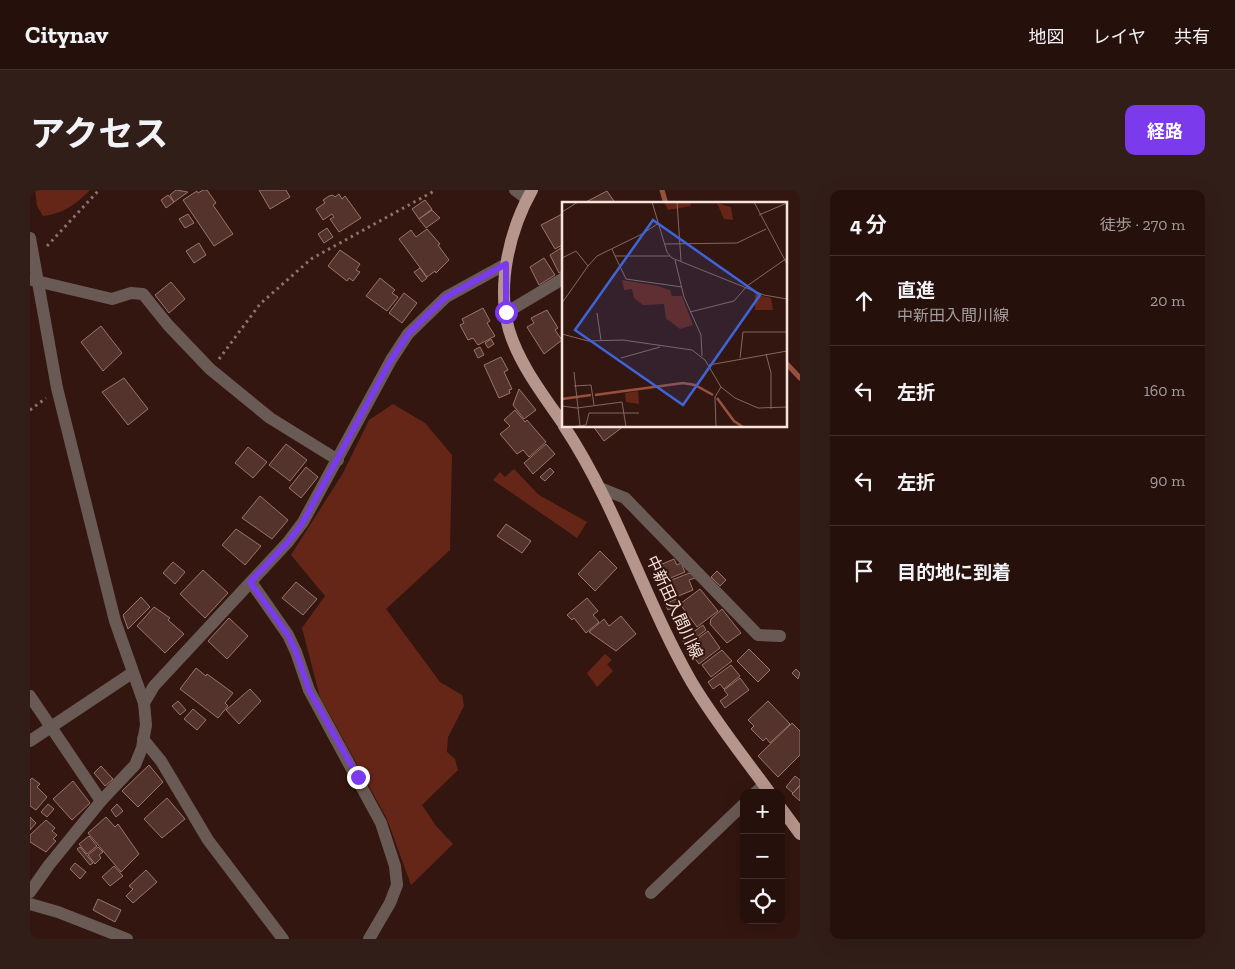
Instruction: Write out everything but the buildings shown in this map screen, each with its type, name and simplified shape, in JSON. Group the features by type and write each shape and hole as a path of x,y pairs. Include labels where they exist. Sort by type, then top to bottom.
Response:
{"main road":[{"name":"中新田入間川線","path":"530,194 512,233 506,264 506,312 509,330 528,372 562,423"},
{"name":"中新田入間川線","path":"565,428 600,488 632,554 662,624 691,681 762,789"},
{"path":"785,813 800,834"}],"street":[{"path":"515,190 530,194"},
{"path":"30,238 35,259 34,280 57,388 115,621 144,703 146,725 135,765 101,801 30,892"},
{"path":"144,703 154,686 293,535 338,460 391,360 408,334 446,297 506,264"},
{"path":"506,312 562,279"},
{"path":"34,280 112,299 131,293 144,294 151,300 168,325 210,369 270,418 338,460"},
{"path":"600,488 625,498 758,635 780,636"},
{"path":"250,582 288,635 309,690 381,823 395,866 397,885 390,903 369,939"},
{"path":"30,741 132,673"},
{"path":"30,696 101,801"},
{"path":"143,738 161,761 208,840 283,939"},
{"path":"651,893 740,808"},
{"path":"30,904 58,912 127,939"}],"path":[{"path":"35,259 100,190"},
{"path":"210,369 229,348 260,304 310,260 436,190"}],"shaded area":[{"path":"35,190 90,190 69,207 57,213 43,216 37,206"},
{"path":"393,404 425,423 452,455 450,550 386,609 440,682 462,695 464,706 448,737 447,752 455,759 458,770 422,805 436,826 453,844 411,885 387,819 320,697 302,628 325,596 291,555 343,473 369,420"},
{"path":"514,469 539,495 587,522 577,538 493,480 500,472 505,477"},
{"path":"605,654 612,660 607,664 613,671 597,687 587,673"}],"waterway":[{"path":"662,190 665,202"},
{"path":"788,365 800,378"}],"route":[{"path":"358,777 309,690 288,635 250,582 288,542 303,522 391,360 408,334 446,297 506,264 506,312"}]}
